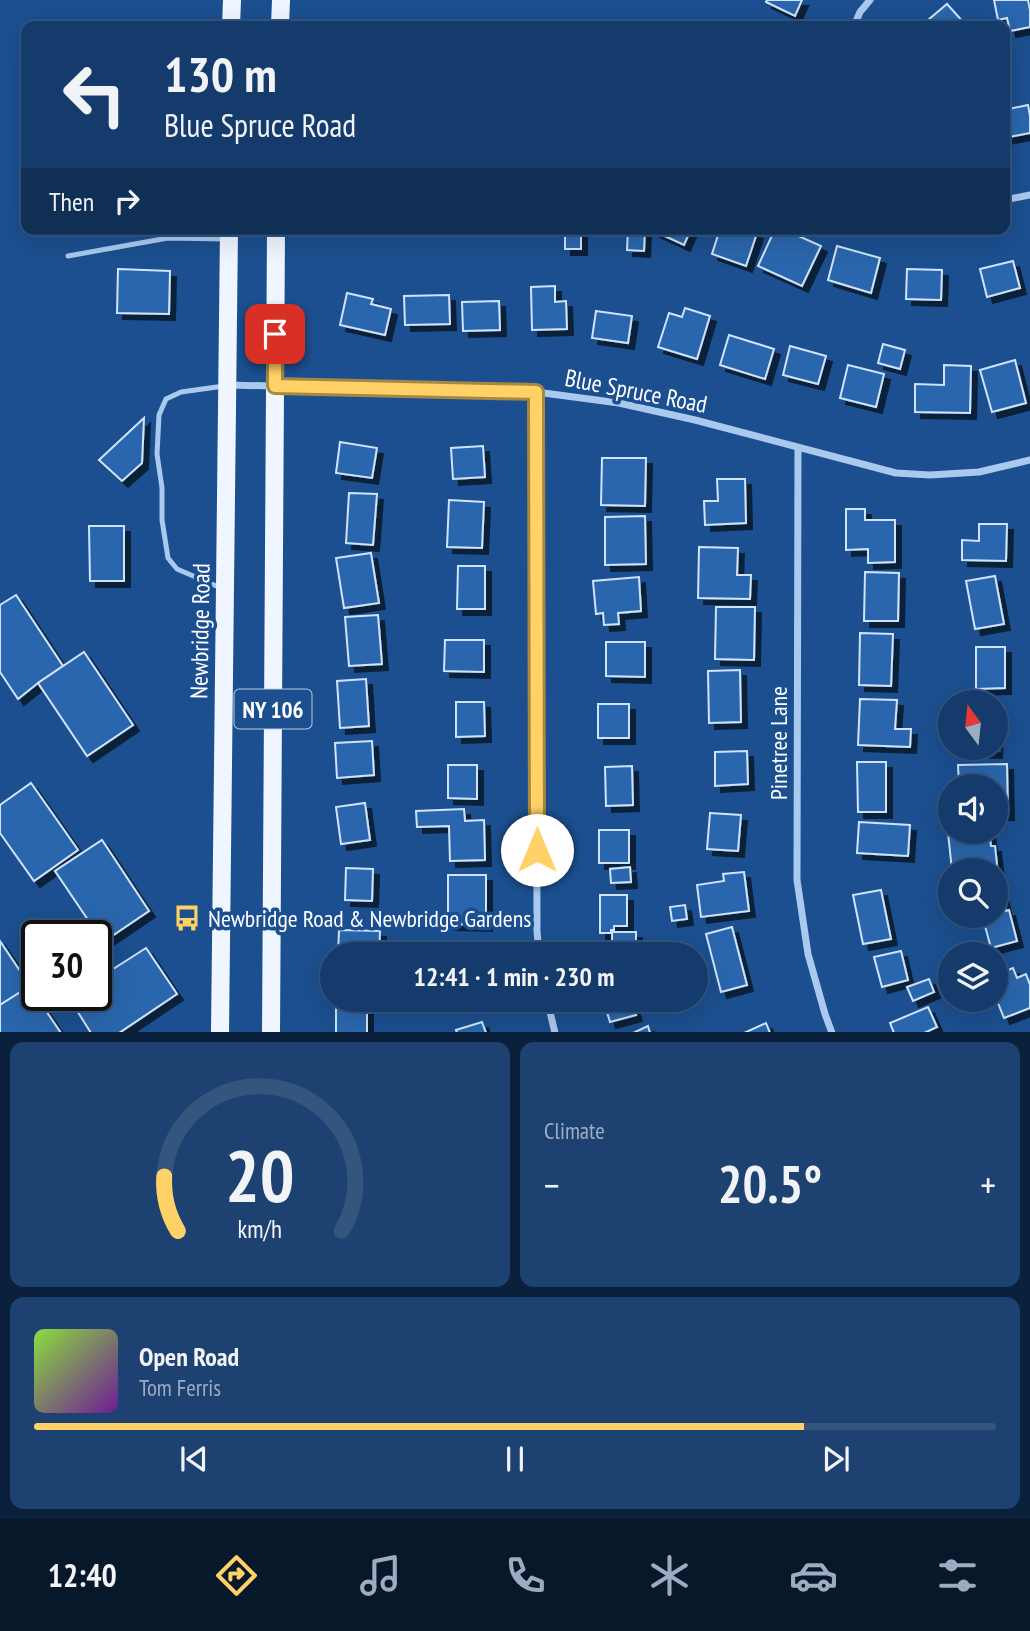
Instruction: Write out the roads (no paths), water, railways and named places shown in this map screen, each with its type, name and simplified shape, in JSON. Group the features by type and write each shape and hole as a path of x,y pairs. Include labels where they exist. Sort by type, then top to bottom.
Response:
{"main road":[{"path":"231,21 232,0"},
{"path":"280,21 281,0"},
{"name":"Newbridge Road","path":"220,1032 229,235"},
{"name":"NY 106","path":"271,1032 276,235"}],"street":[{"path":"856,21 870,0"},
{"path":"1010,199 1030,195"},
{"name":"Blue Spruce Road","path":"227,385 536,392 632,406 695,420 895,473 930,475 979,472 1030,460"},
{"path":"536,392 538,942"},
{"name":"Pinetree Lane","path":"798,448 797,880 808,954 832,1032"},
{"path":"550,1012 555,1032"}],"lane":[{"path":"68,256 168,238 214,235"},
{"path":"225,590 177,569 168,558 157,454 159,415 166,399 181,391 227,385"}],"place":[{"name":"Newbridge Road & Newbridge Gardens","path":"187,918"}]}
